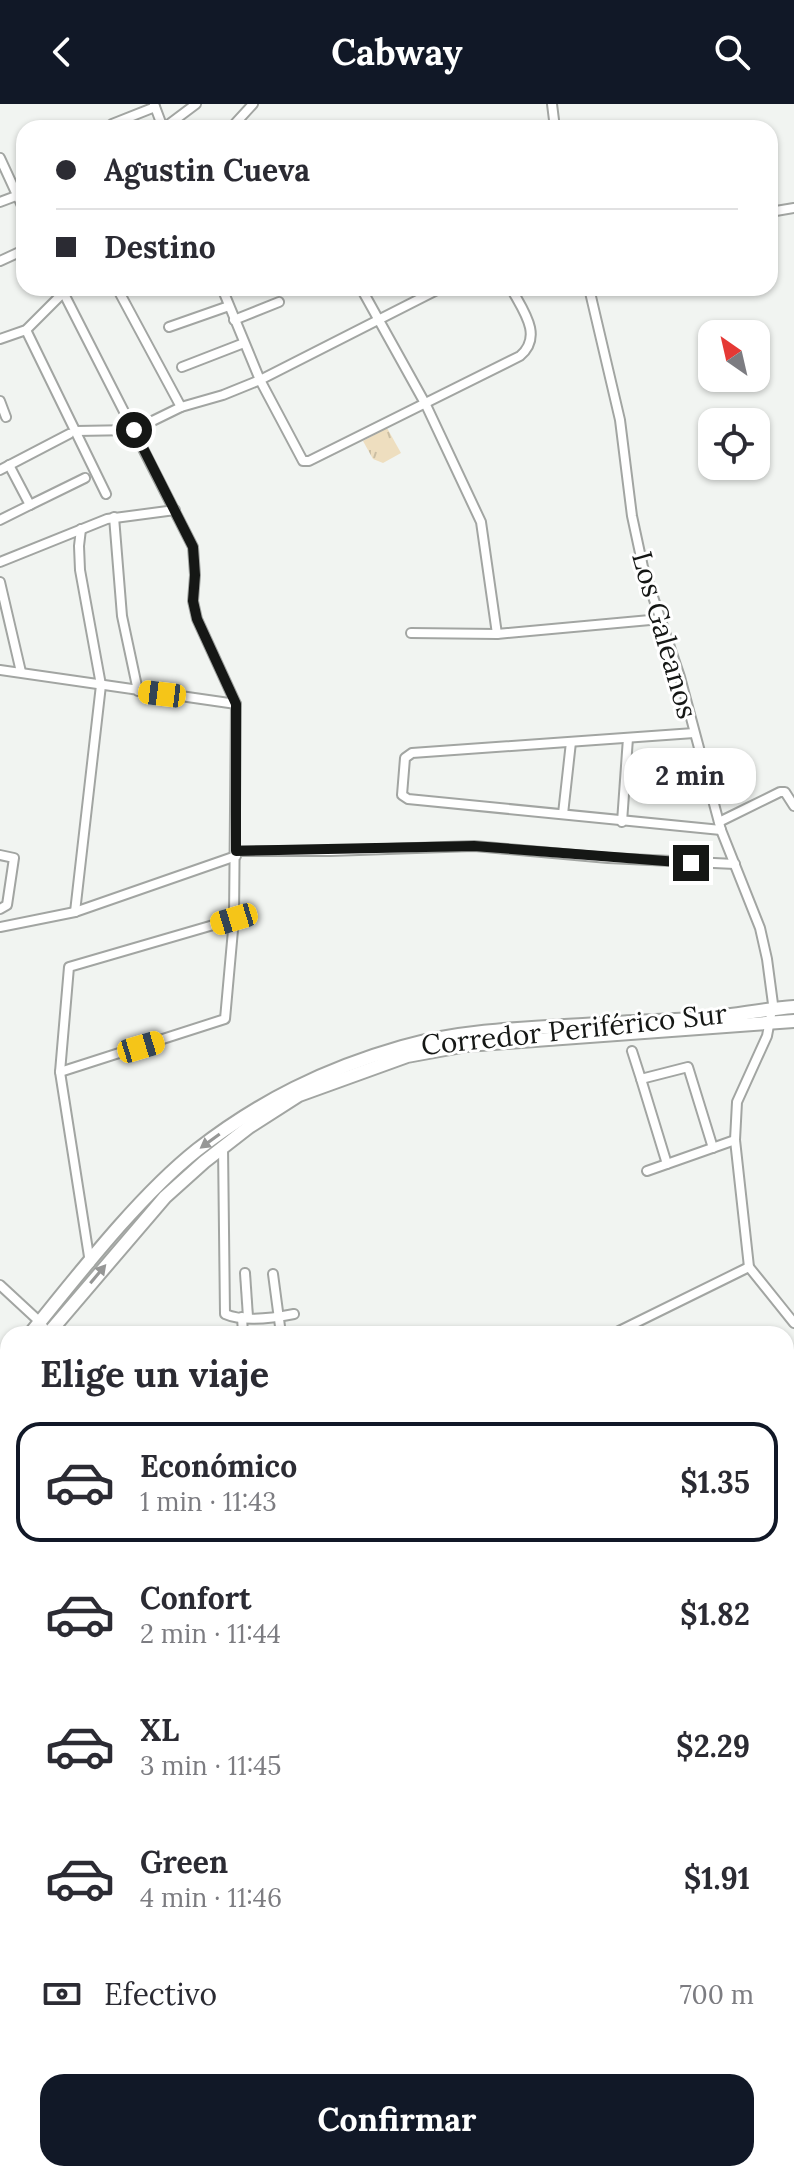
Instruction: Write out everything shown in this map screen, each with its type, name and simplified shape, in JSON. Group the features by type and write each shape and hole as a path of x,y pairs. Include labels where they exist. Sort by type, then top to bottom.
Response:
{"main road":[{"name":"Corredor Periférico Sur","path":"37,1326 154,1190 195,1152 242,1118 295,1086 405,1046 469,1035 538,1027 715,1017 794,1007"},
{"name":"Corredor Periférico Sur","path":"55,1326 165,1197 223,1147 299,1095 407,1056 482,1044 794,1021"}],"street":[{"path":"174,120 196,104"},
{"path":"238,120 253,104"},
{"path":"122,120 155,106"},
{"path":"0,158 16,186"},
{"path":"0,339 26,330 58,296"},
{"path":"60,1072 225,1019 236,853 236,704 197,619 193,601 193,547 67,296"},
{"path":"125,296 181,407"},
{"path":"225,296 260,380 303,461 309,461 426,405 520,356 531,341 530,323 515,296"},
{"path":"365,296 426,405 481,522 497,634"},
{"path":"30,505 4,467 72,432 134,430 181,407 260,380 424,296"},
{"name":"Los Galeanos","path":"591,296 620,420 632,516 643,567 680,677 720,826 760,928 767,959 772,1009 770,1023 737,1102 735,1140 749,1267"},
{"path":"234,320 279,302"},
{"path":"169,327 229,306"},
{"path":"26,330 72,432 106,494"},
{"path":"182,367 244,343"},
{"path":"0,401 6,417"},
{"path":"0,520 85,478"},
{"path":"0,562 114,517 175,510"},
{"path":"114,517 122,616 138,691"},
{"path":"75,912 101,685 80,570 81,529"},
{"path":"0,582 21,672"},
{"path":"411,633 497,634 661,619"},
{"path":"0,670 236,704"},
{"path":"694,733 412,753 405,758 403,798 622,822 720,826 780,792 785,792 794,806"},
{"path":"622,822 628,738"},
{"path":"563,814 571,742"},
{"path":"0,927 75,912 236,853 474,846 608,858 735,864"},
{"path":"0,855 14,858 7,905 0,909"},
{"path":"90,1263 60,1072 69,967 234,919"},
{"path":"632,1051 667,1164"},
{"path":"641,1079 688,1067 713,1148"},
{"path":"647,1171 735,1140"},
{"path":"223,1147 223,1309 229,1317 294,1314"},
{"path":"629,1326 749,1267 794,1323"},
{"path":"244,1326 245,1273"},
{"path":"273,1274 280,1326"},
{"path":"0,1285 43,1326"}],"green space":[{"path":"387,428 401,453 383,463 373,459 363,441"}],"route":[{"path":"134,430 193,547 193,601 197,619 236,704 236,851 474,846 691,863"}]}
